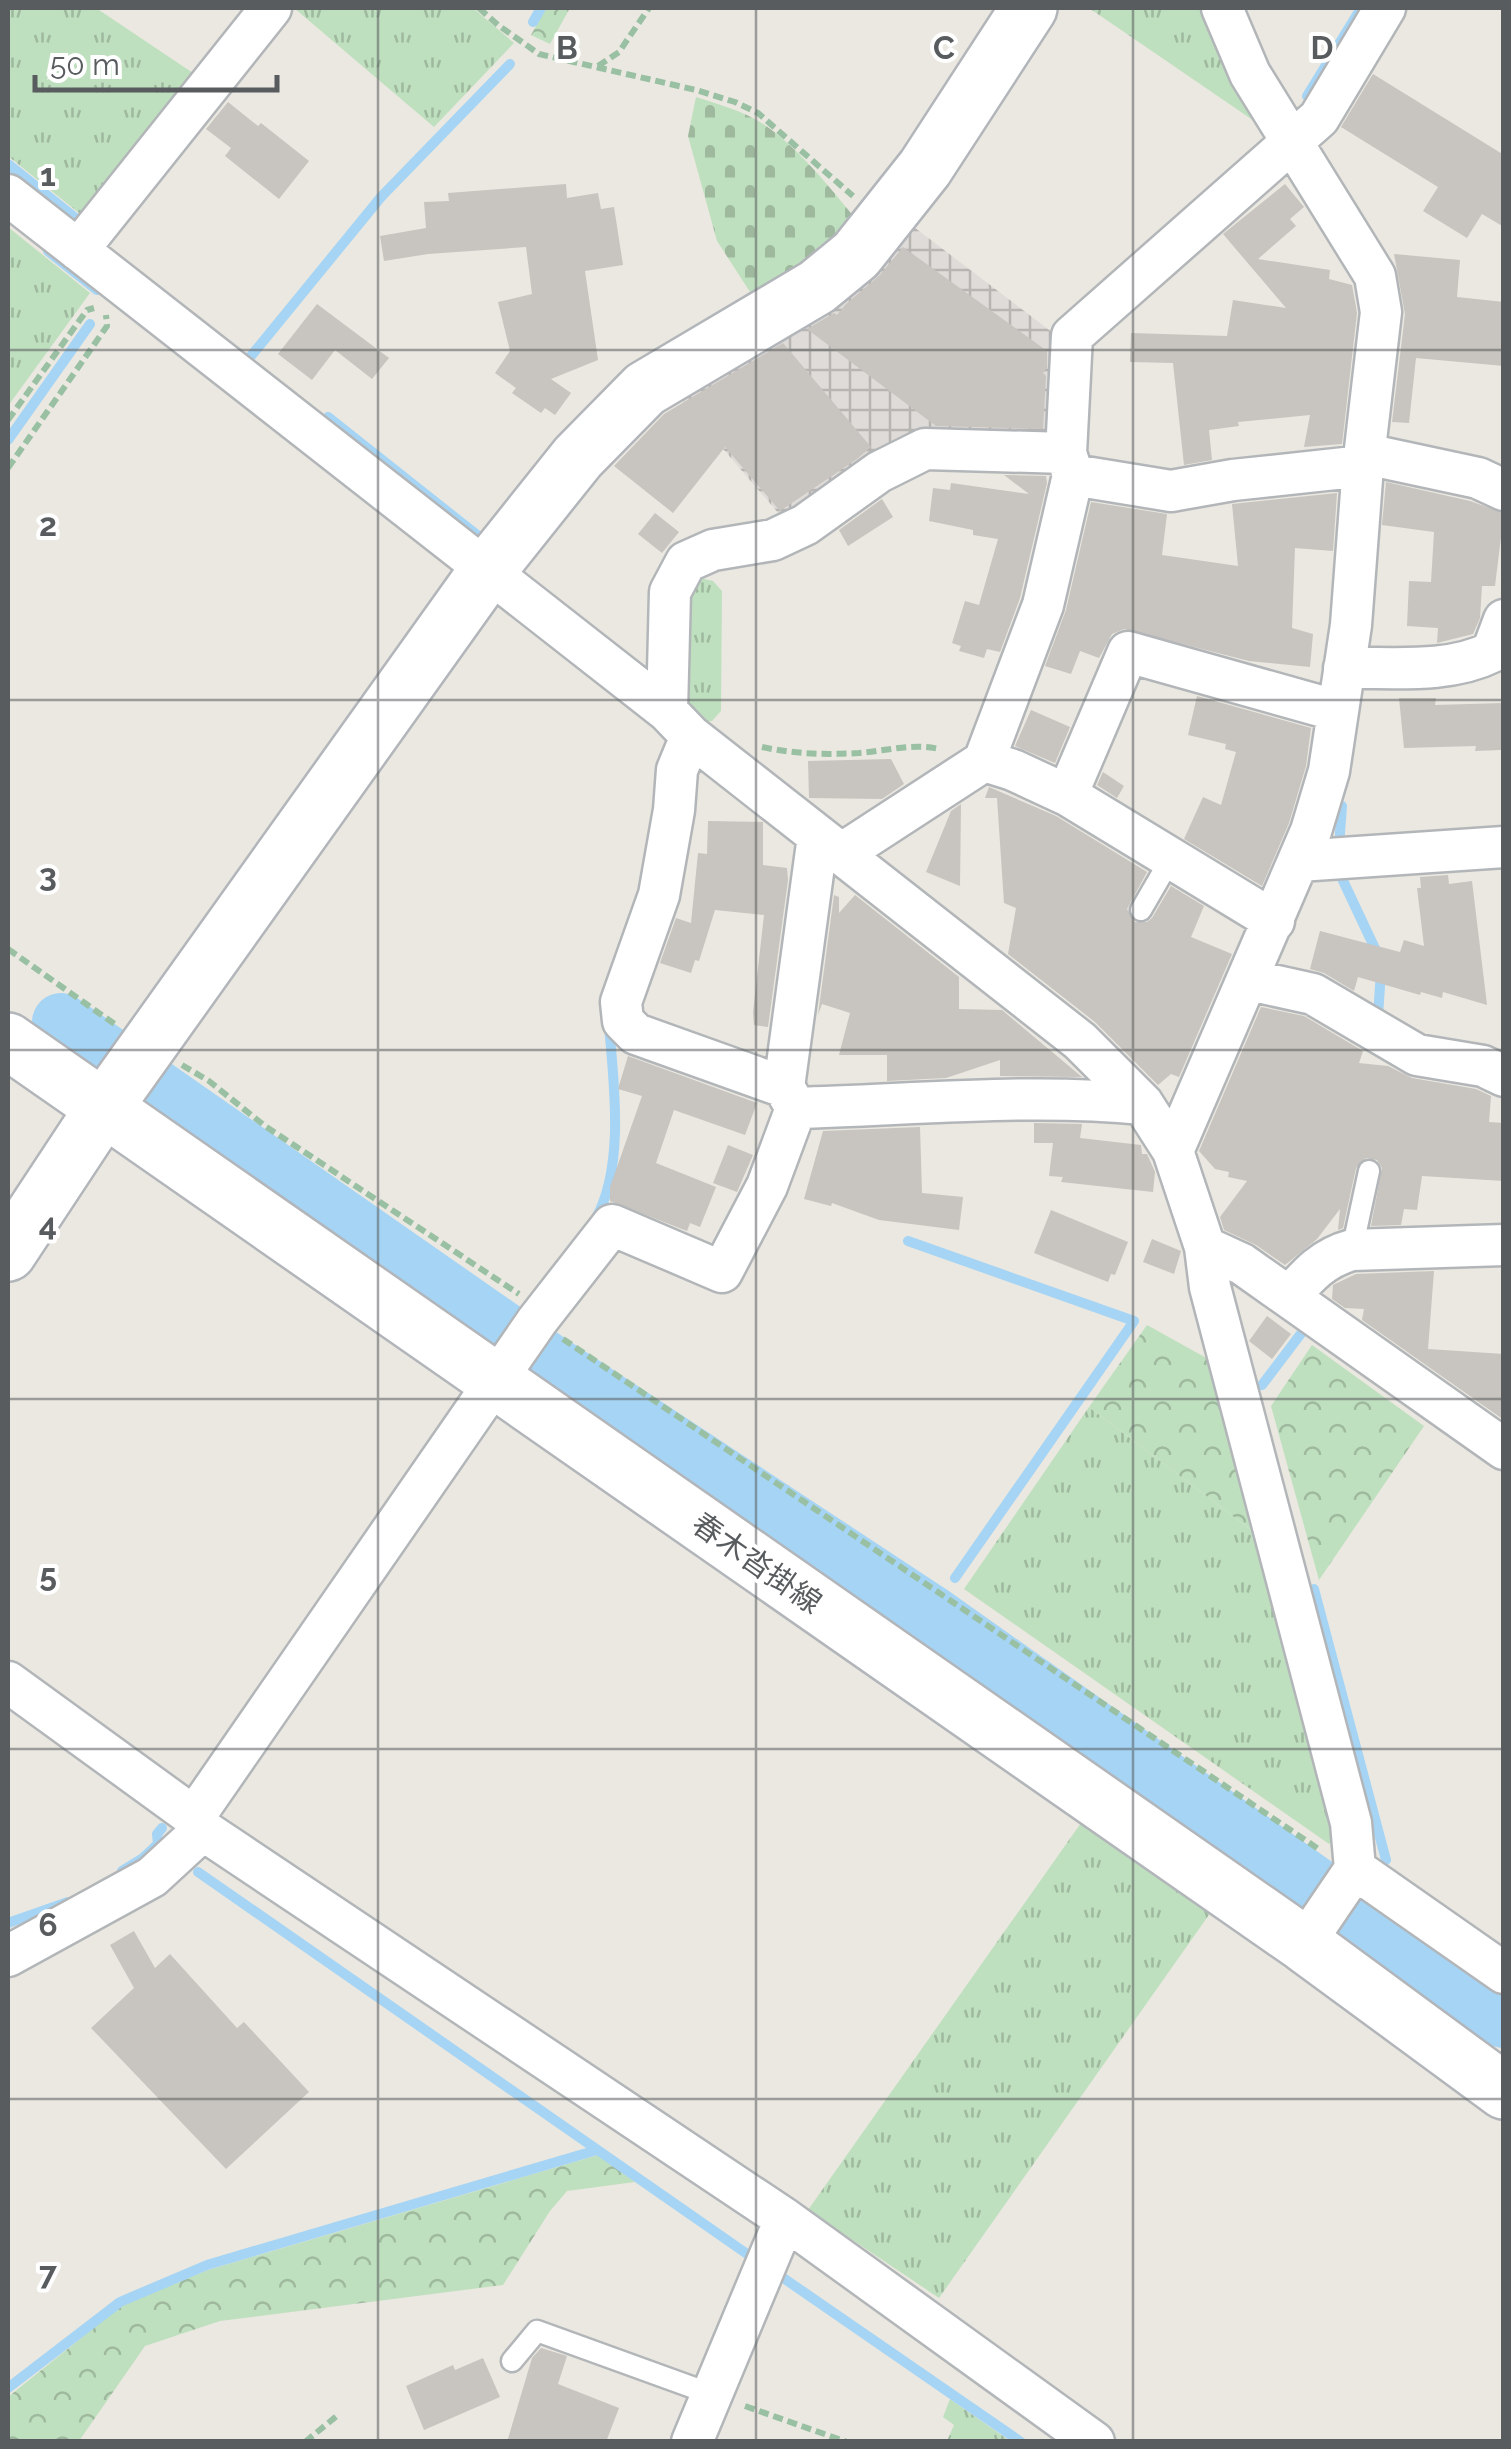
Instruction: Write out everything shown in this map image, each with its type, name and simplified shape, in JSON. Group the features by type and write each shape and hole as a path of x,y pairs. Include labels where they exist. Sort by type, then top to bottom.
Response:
{"main road":[{"path":"8,1253 103,1109 487,571 578,457 645,389 817,287 856,255 925,168 1029,8"},
{"name":"春木沓掛線","path":"8,1041 1304,1944 1504,2091"}],"street":[{"path":"78,250 271,8"},
{"path":"1173,1151 1274,921 1329,771 1358,554 1364,460 1382,312 1376,276 1250,74 1222,8"},
{"path":"975,767 1043,606 1070,464 1072,336 1319,118 1385,8"},
{"path":"8,195 1080,1041 1143,1104 1173,1151 1206,1247 1210,1287 1352,1824 1354,1864 1304,1944"},
{"path":"1143,1104 790,1098 636,1034 623,1021 621,1002 659,895 674,810 676,770 688,731 670,592 686,562 713,550 774,540 805,525 878,472 926,449 1070,464 1171,490 1364,460 1478,478 1504,490"},
{"path":"1344,668 1474,661 1492,652 1504,620"},
{"path":"1067,796 1128,652 1338,711"},
{"path":"830,845 975,767 1012,770 1067,796 1274,921"},
{"path":"8,1956 152,1877 198,1824 496,1381 612,1225 722,1272 768,1186 790,1098 830,845"},
{"path":"1298,861 1504,847"},
{"path":"1249,980 1313,994 1417,1055 1483,1066 1504,1076"},
{"path":"1290,1297 1314,1268 1332,1255 1352,1250 1504,1245"},
{"path":"1206,1247 1242,1264 1504,1449"},
{"path":"8,1682 198,1824 785,2219 1094,2442"},
{"path":"1354,1864 1504,1974"},
{"path":"692,2442 785,2219"}],"lane":[{"path":"1142,910 1170,860"},
{"path":"1352,1250 1369,1171"},
{"path":"512,2361 537,2332 711,2394"}],"path":[{"path":"479,8 539,54 696,90 758,113 884,223"},
{"path":"597,67 619,52 648,8"},
{"path":"8,420 86,310 105,305 108,326 8,468"},
{"path":"688,731 790,753 853,754 933,748 975,767"},
{"path":"8,949 133,1038 209,1081 265,1126 1329,1856 1354,1864"},
{"path":"711,2394 847,2442"},
{"path":"305,2442 338,2415"}],"shaded area":[{"path":"906,221 1061,339 1054,440 926,433 786,522 675,393"}],"green space":[{"path":"8,8 96,8 196,75 84,217 8,156"},
{"path":"294,8 473,8 514,43 434,127"},
{"path":"546,8 570,8 550,44 531,35"},
{"path":"1089,8 1211,8 1273,134"},
{"path":"696,97 761,122 804,159 856,219 842,242 752,295 717,241 688,136"},
{"path":"8,227 90,293 8,406"},
{"path":"700,578 713,581 722,591 721,711 712,721 693,723 683,707 685,599"},
{"path":"1147,1325 1210,1360 1263,1539 1089,1407"},
{"path":"1312,1345 1424,1426 1319,1580 1271,1406"},
{"path":"1089,1407 1263,1539 1340,1834 1329,1844 964,1589"},
{"path":"1081,1823 1211,1912 939,2298 808,2210"},
{"path":"598,2155 635,2182 567,2191 503,2285 220,2321 145,2346 79,2441 8,2441 8,2397 122,2305 208,2270"},
{"path":"950,2399 1010,2441 947,2441 954,2425 943,2417"}],"building":[{"path":"1373,74 1504,155 1504,227 1482,214 1467,238 1423,211 1438,187 1341,127"},
{"path":"228,102 309,161 279,199 225,156 231,148 206,129"},
{"path":"566,184 567,198 598,193 601,209 614,207 623,265 585,271 598,360 551,379 571,393 555,415 545,408 541,413 512,393 516,388 495,373 510,351 498,302 532,294 526,247 384,261 380,236 426,228 424,202 449,201 448,193"},
{"path":"1285,184 1304,207 1290,219 1296,226 1258,259 1330,270 1329,279 1352,285 1357,313 1342,444 1304,447 1310,415 1238,422 1239,426 1209,430 1212,460 1184,465 1173,363 1130,362 1131,333 1227,336 1233,300 1286,308 1223,234"},
{"path":"903,247 1047,351 1043,429 936,426 807,329 834,313 837,315"},
{"path":"1394,254 1460,260 1457,297 1504,302 1504,366 1416,358 1409,423 1392,422 1405,314"},
{"path":"317,304 389,358 372,379 335,350 312,380 278,354"},
{"path":"783,343 871,447 857,459 780,511 725,447 673,513 614,466 664,414"},
{"path":"1004,475 1046,476 1047,483 1020,598 1000,652 987,649 984,658 959,651 961,646 952,643 965,601 979,605 998,539 929,521 933,488 950,490 951,483 1029,494"},
{"path":"1386,482 1504,513 1495,586 1482,586 1480,618 1473,634 1437,643 1438,628 1407,626 1409,581 1431,582 1434,532 1382,525"},
{"path":"1337,493 1333,551 1295,548 1292,628 1313,634 1310,667 1249,661 1124,629 1112,634 1099,658 1080,651 1071,674 1045,666 1066,610 1091,502 1167,514 1162,555 1238,566 1232,504"},
{"path":"882,499 893,517 848,546 839,530"},
{"path":"655,513 679,532 662,553 638,534"},
{"path":"1197,696 1311,728 1306,766 1289,823 1262,886 1184,839 1203,797 1221,805 1236,752 1225,749 1226,744 1188,735"},
{"path":"1399,698 1436,698 1435,705 1504,703 1501,750 1475,751 1476,746 1404,748"},
{"path":"1031,710 1070,727 1055,763 1015,746"},
{"path":"891,759 904,784 882,799 809,798 808,761"},
{"path":"1103,772 1124,786 1117,798 1097,785"},
{"path":"989,787 1056,816 1147,872 1127,909 1135,922 1152,918 1171,886 1204,906 1191,937 1232,954 1179,1077 1171,1074 1158,1085 1095,1022 1008,954 1016,908 1004,903 997,798 985,798"},
{"path":"961,804 960,886 926,872 951,811"},
{"path":"708,821 763,822 763,865 787,868 768,1027 754,1025 753,1012 764,915 715,910 699,961 695,960 691,973 660,963 676,918 691,923 698,853 707,854"},
{"path":"1448,875 1449,884 1472,881 1487,1005 1443,992 1442,998 1421,992 1420,995 1358,977 1354,991 1310,969 1320,931 1400,952 1404,940 1424,946 1417,888 1421,888 1420,877"},
{"path":"834,895 839,897 839,913 855,895 959,977 959,1009 1002,1010 1082,1077 1000,1076 1000,1060 946,1078 887,1081 887,1055 839,1055 850,1013 822,1004 818,1015"},
{"path":"1261,1007 1304,1016 1363,1051 1359,1063 1388,1066 1412,1078 1476,1089 1491,1096 1489,1122 1504,1123 1504,1181 1422,1176 1417,1210 1404,1209 1401,1225 1371,1226 1382,1168 1377,1160 1366,1158 1356,1168 1343,1228 1338,1230 1340,1209 1317,1239 1285,1265 1224,1230 1220,1217 1247,1181 1215,1169 1199,1151"},
{"path":"628,1056 757,1103 745,1135 674,1110 656,1163 716,1187 700,1227 690,1223 687,1231 610,1201 610,1187 642,1096 618,1089"},
{"path":"1034,1123 1082,1124 1080,1138 1141,1145 1142,1154 1147,1154 1155,1172 1153,1192 1061,1182 1063,1177 1049,1176 1053,1143 1034,1143"},
{"path":"920,1127 922,1193 963,1197 959,1230 879,1220 832,1203 831,1206 804,1199 823,1131"},
{"path":"728,1145 753,1155 737,1192 713,1183"},
{"path":"1051,1210 1128,1242 1115,1275 1111,1274 1108,1282 1034,1253"},
{"path":"1152,1239 1181,1251 1174,1274 1143,1262"},
{"path":"1434,1271 1428,1349 1504,1354 1504,1420 1362,1320 1364,1309 1345,1308 1332,1299 1333,1285 1356,1274"},
{"path":"1267,1316 1291,1334 1272,1359 1249,1341"},
{"path":"134,1931 155,1968 170,1954 237,2028 244,2022 309,2092 226,2169 91,2028 134,1988 110,1945"},
{"path":"541,2348 567,2356 558,2384 619,2408 606,2442 507,2442 532,2358"},
{"path":"483,2358 500,2397 424,2430 406,2386 453,2365 455,2370"}],"waterway":[{"path":"533,22 541,8"},
{"path":"1307,96 1361,8"},
{"path":"251,356 381,197 510,64"},
{"path":"8,164 74,217"},
{"path":"48,251 97,290"},
{"path":"8,440 90,324"},
{"path":"328,417 477,535"},
{"path":"1339,846 1342,806"},
{"path":"1338,870 1378,955"},
{"path":"1378,1016 1381,971"},
{"path":"61,1022 550,1363 931,1614 1504,2019"},
{"path":"595,1220 611,1176 614,1151 615,1099 609,1026"},
{"path":"908,1241 1134,1321 955,1578"},
{"path":"1262,1385 1306,1327 1311,1331"},
{"path":"1314,1589 1386,1860"},
{"path":"162,1828 157,1834 158,1844 163,1847"},
{"path":"122,1871 158,1844"},
{"path":"198,1872 750,2256"},
{"path":"8,1923 68,1902"},
{"path":"1432,1944 1453,1983"},
{"path":"8,2388 120,2302 207,2265 597,2150"},
{"path":"779,2275 1021,2442"}]}
